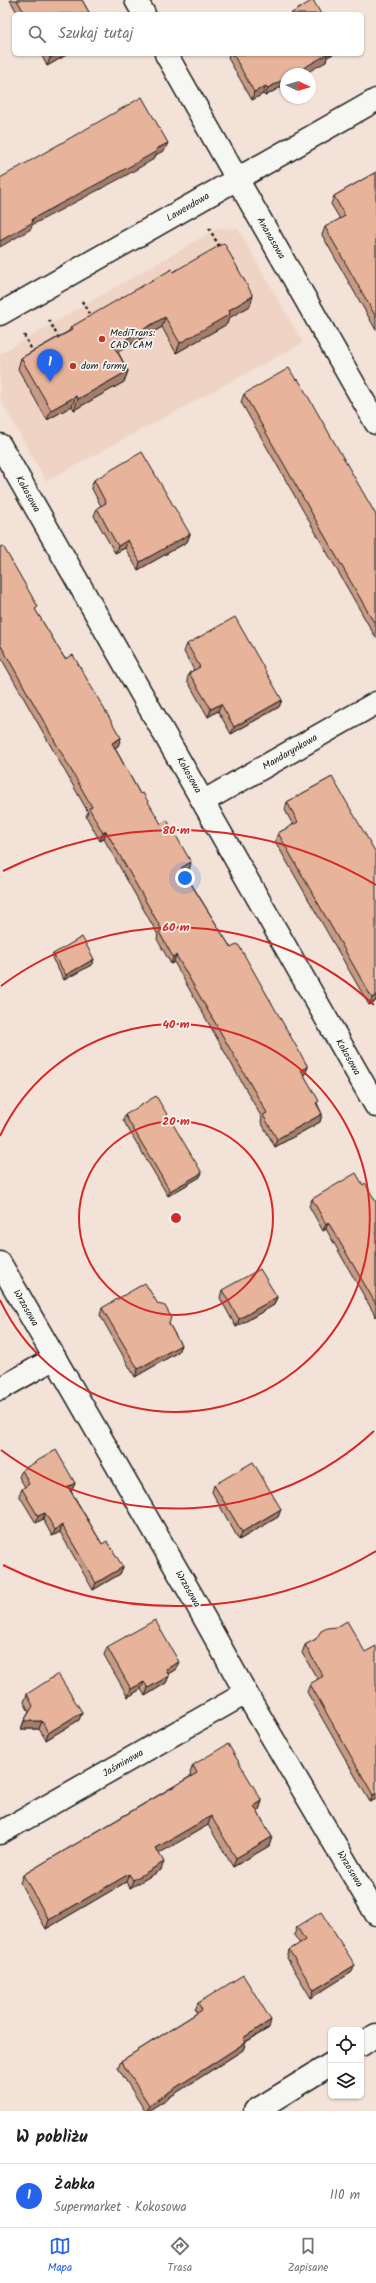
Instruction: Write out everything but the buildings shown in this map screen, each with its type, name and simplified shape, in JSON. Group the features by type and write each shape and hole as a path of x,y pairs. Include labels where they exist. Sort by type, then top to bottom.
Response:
{"street":[{"path":"136,0 143,12"},
{"name":"Ananasowa","path":"167,56 376,423"},
{"name":"Lawendowa","path":"0,314 376,100"},
{"name":"Kokosowa","path":"0,445 204,801 376,1106"},
{"name":"Mandarynkowa","path":"204,801 376,703"},
{"name":"Wrzosowa","path":"0,1263 56,1358 246,1693 376,1914"},
{"path":"0,1389 56,1358"},
{"name":"Jaśminowa","path":"0,1833 246,1693"},
{"path":"364,2042 376,2035"},
{"path":"255,2111 328,2066"}],"path":[{"path":"208,226 223,252"},
{"path":"82,302 94,322"},
{"path":"49,320 62,344"},
{"path":"24,335 37,358"}],"shaded area":[{"path":"218,228 238,229 303,343 46,481 0,399 0,354"}],"place":[{"name":"MediTrans: CAD CAM","path":"102,339"},
{"name":"dom formy","path":"73,366"},
{"name":"Żabka","path":"50,382"}]}
